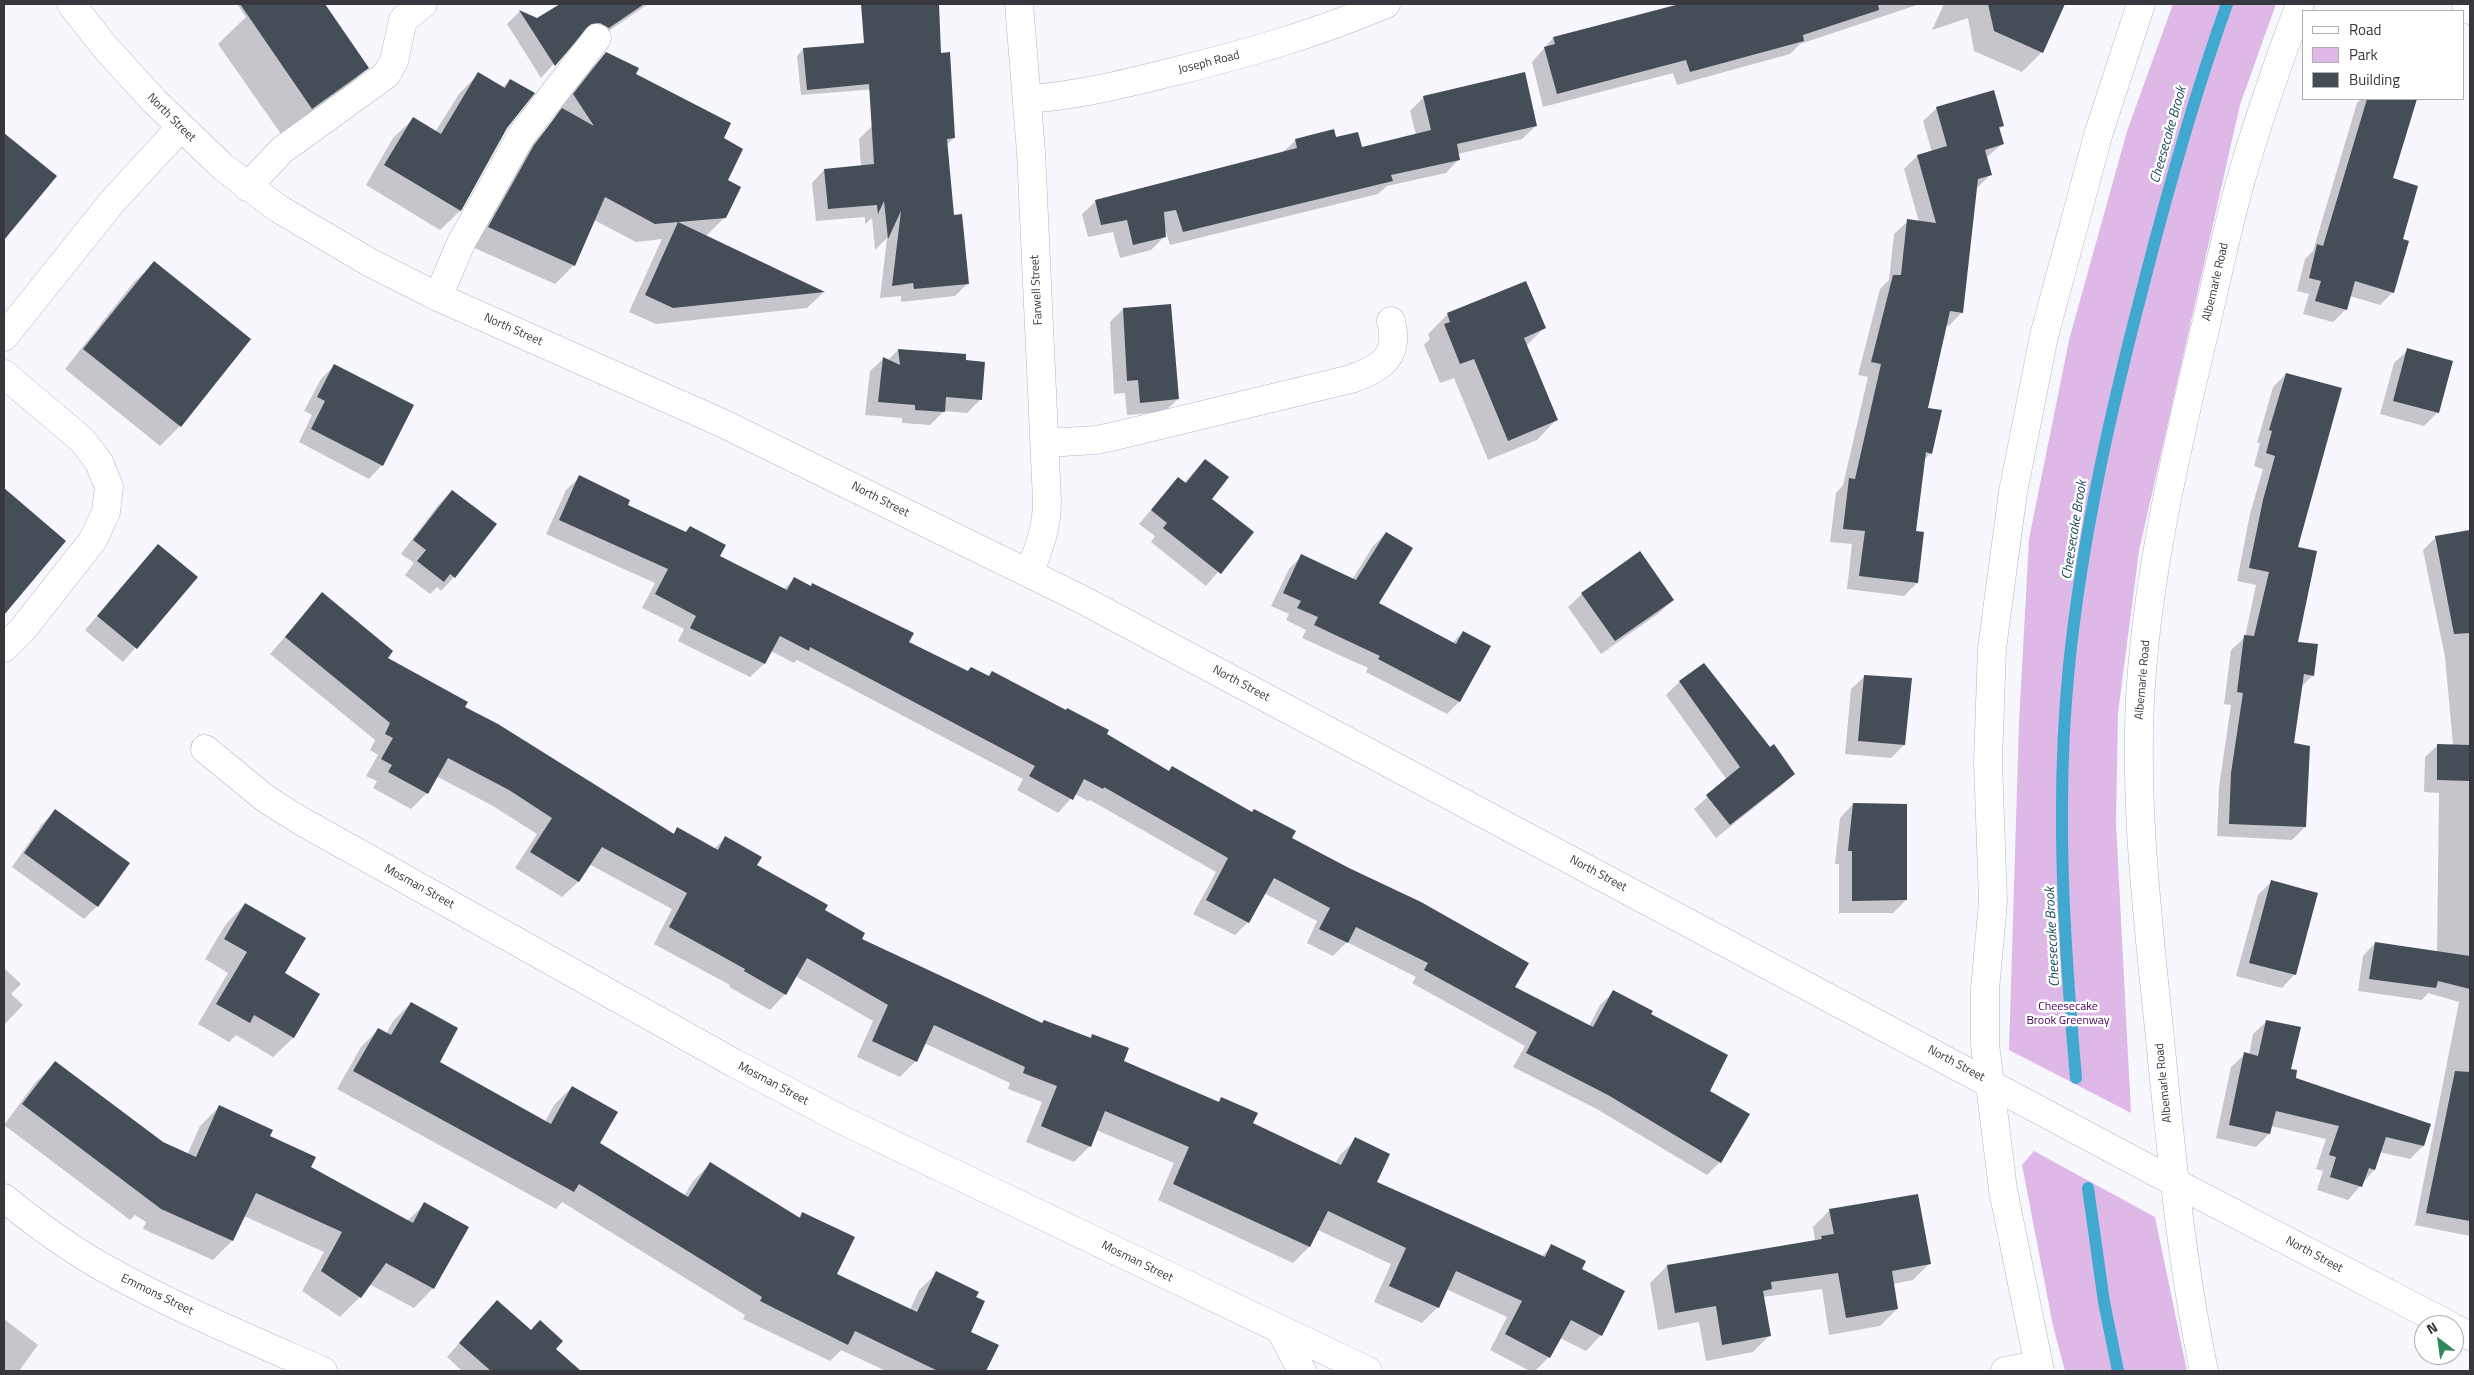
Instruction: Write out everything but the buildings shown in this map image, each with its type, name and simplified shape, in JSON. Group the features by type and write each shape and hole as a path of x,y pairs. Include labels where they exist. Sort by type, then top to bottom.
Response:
{"street":[{"name":"North Street","path":"71,4 105,47 180,128 248,188 338,244 438,297 722,423 1029,573 2174,1182 2430,1315"},
{"path":"248,188 282,150 386,76 394,61 403,20 423,4"},
{"name":"Farwell Street","path":"1019,4 1045,443 1047,518 1042,540 1029,573"},
{"name":"Joseph Road","path":"1026,99 1090,91 1249,53 1290,41 1386,4"},
{"path":"2005,1371 2039,1368 2003,1190 1989,1082 1984,1015 1993,902 1988,762 1989,684 1994,630 2007,531 2028,412 2055,293 2099,132 2141,4"},
{"name":"Albemarle Road","path":"2204,1371 2190,1305 2174,1182 2141,842 2139,741 2142,678 2155,569 2191,388 2240,182 2276,67 2300,4"},
{"path":"2466,4 2470,10"},
{"path":"438,297 461,243 521,136 597,38"},
{"path":"4,337 112,202 180,128"},
{"path":"1045,443 1110,437 1351,379 1378,367 1388,359 1393,347 1394,333 1391,321"},
{"path":"4,374 82,440 99,462 109,487 106,512 93,540 23,629 4,648"},
{"name":"Mosman Street","path":"205,749 266,799 301,821 734,1063 844,1121 1368,1371"},
{"name":"Emmons Street","path":"4,1198 48,1232 105,1269 163,1299 323,1371"},
{"path":"1281,1331 1302,1371"}],"green space":[{"name":"Cheesecake Brook Greenway","path":"2173,4 2276,4 2240,105 2139,551 2118,713 2116,823 2131,1113 2009,1050 2019,722 2029,539 2069,340 2127,131"},
{"path":"2034,1151 2155,1217 2187,1371 2065,1371 2053,1326 2022,1165"}],"waterway":[{"name":"Cheesecake Brook","path":"2076,1078 2065,924 2062,821 2065,717 2075,618 2099,473 2132,330 2182,143 2203,73 2227,4"},
{"name":"Cheesecake Brook","path":"2088,1188 2104,1302 2118,1371"}]}
